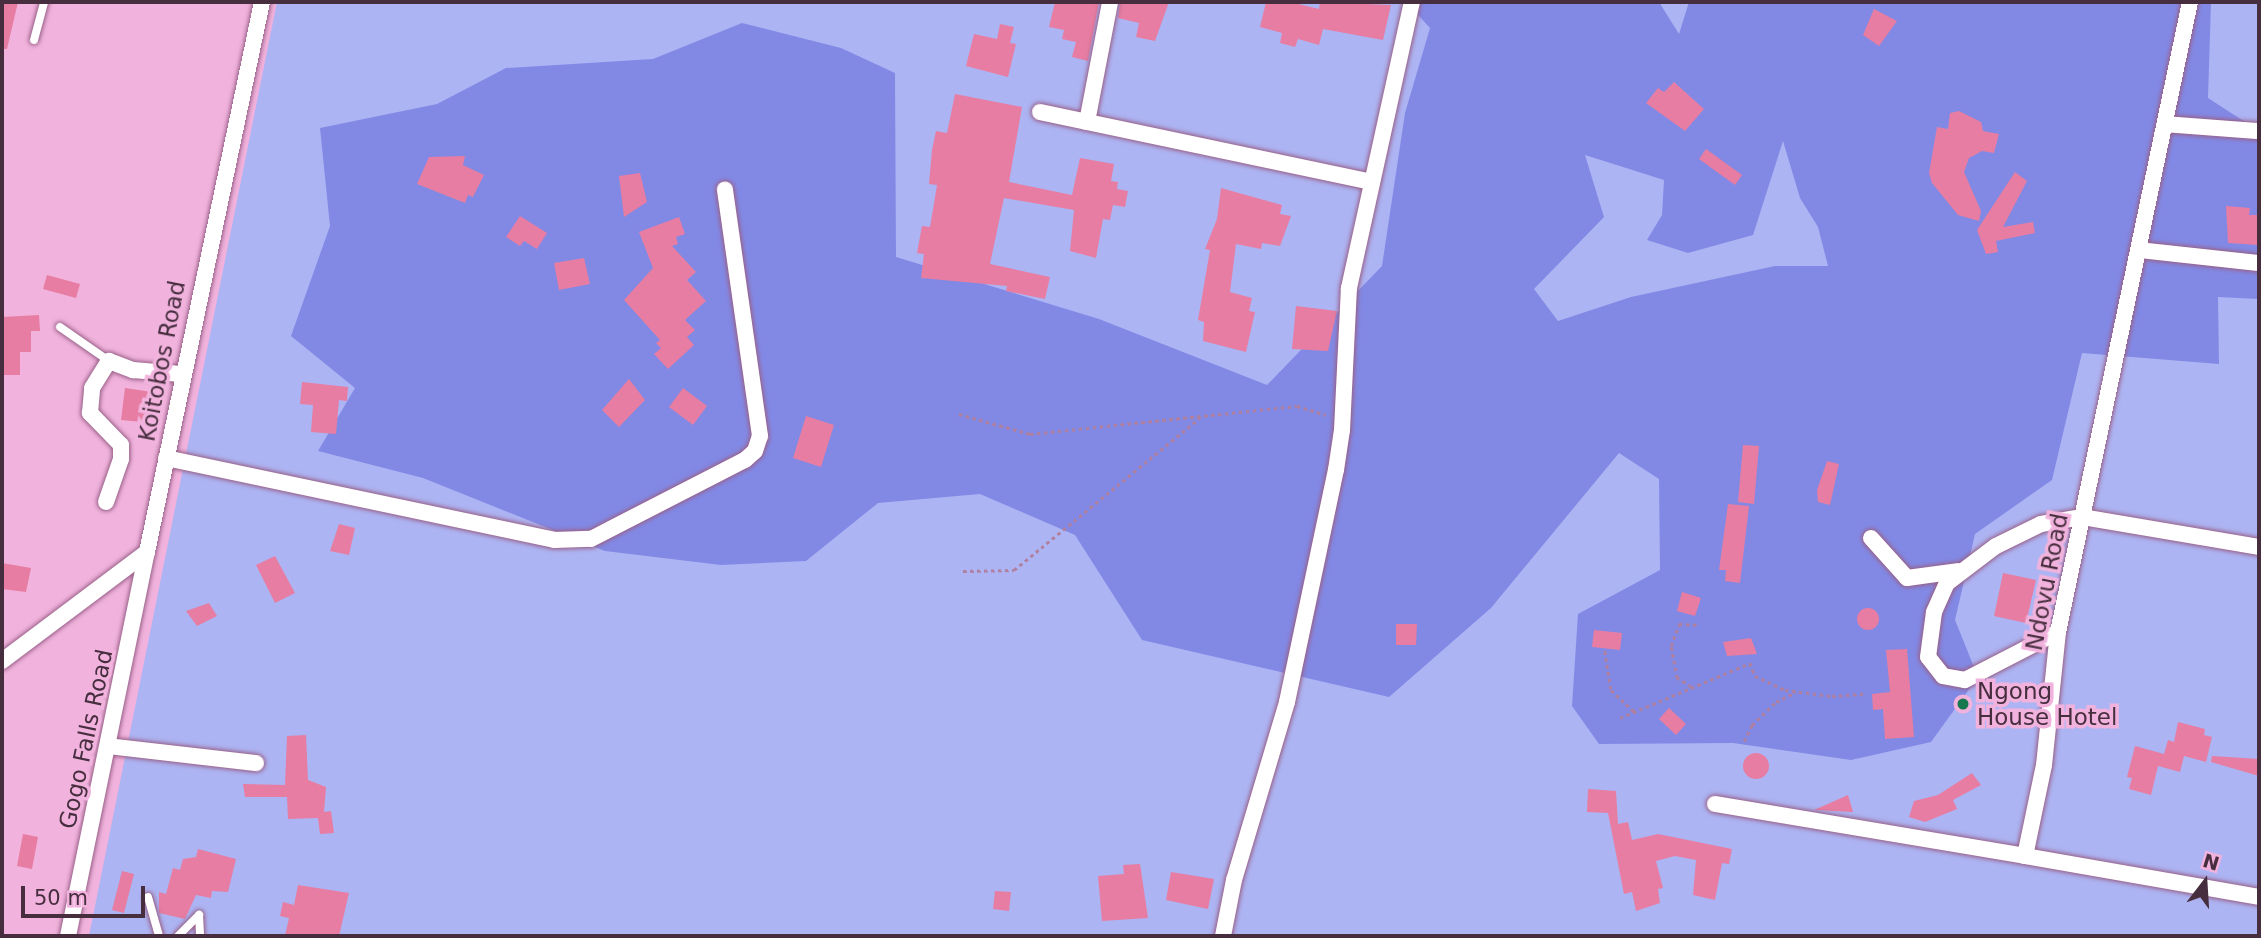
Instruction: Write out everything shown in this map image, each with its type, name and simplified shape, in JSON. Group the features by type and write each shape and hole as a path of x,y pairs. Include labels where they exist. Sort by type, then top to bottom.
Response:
{"street":[{"name":"Koitobos Road","path":"147,552 181,374 262,2"},
{"path":"1087,122 1110,2"},
{"path":"1223,936 1234,880 1287,702 1343,420 1349,288 1412,2"},
{"name":"Ndovu Road","path":"2025,856 2044,765 2058,632 2190,2"},
{"path":"1040,112 1372,182"},
{"path":"2165,124 2259,131"},
{"path":"166,458 554,540 591,539 745,460 755,451 760,436 725,189"},
{"path":"2139,250 2259,263"},
{"path":"106,502 121,459 121,445 90,413 88,402 109,361 133,370 181,374"},
{"path":"1871,538 1907,578 1958,570 2041,524 2082,517 2259,547"},
{"path":"2,661 147,552"},
{"name":"Gogo Falls Road","path":"68,936 147,552"},
{"path":"1958,570 1934,612 1930,631 1928,657 1942,676 1965,680 2058,632"},
{"path":"108,746 256,762"},
{"path":"1715,804 2259,897"}],"lane":[{"path":"34,40 44,2"},
{"path":"60,327 109,361"},
{"path":"148,897 159,936"},
{"path":"178,936 199,915 200,936"}],"path":[{"path":"959,414 1030,434 1297,406 1343,420"},
{"path":"963,571 1014,570 1202,416"},
{"path":"1691,687 1677,678 1671,646 1679,624 1700,625"},
{"path":"1605,651 1612,690 1637,713"},
{"path":"1620,718 1750,663 1755,676 1798,691 1832,696 1863,694"},
{"path":"1744,741 1752,725 1776,702 1798,691"}],"shaded area":[{"path":"277,2 2259,2 2259,936 89,936"},
{"path":"1406,2 1659,2 1679,34 1689,2 2211,2 2208,98 2259,131 2259,299 2218,297 2219,364 2082,353 2052,480 1975,534 1955,620 1978,677 1931,742 1851,760 1733,743 1599,744 1572,706 1578,614 1660,570 1659,479 1619,453 1491,608 1389,697 1142,640 1075,535 980,494 878,503 806,561 721,565 605,551 423,478 318,451 355,388 291,336 330,226 320,128 437,104 506,68 653,59 742,23 841,48 895,73 896,257 1099,319 1267,385 1382,266 1405,113 1430,28","holes":["1783,141 1800,198 1818,227 1828,266 1775,266 1631,297 1558,321 1534,289 1604,217 1585,155 1664,180 1662,215 1647,240 1688,253 1753,235"]}],"building":[{"path":"2,2 18,2 7,49 2,49"},
{"path":"1055,2 1099,2 1088,61 1072,57 1076,42 1062,39 1064,30 1049,27"},
{"path":"1120,2 1169,2 1155,41 1136,37 1139,23 1118,18"},
{"path":"1266,2 1290,2 1319,9 1320,2 1391,5 1383,40 1323,29 1319,45 1298,39 1295,47 1280,43 1282,33 1260,27"},
{"path":"1874,9 1897,21 1879,46 1863,35"},
{"path":"1000,24 1014,27 1010,43 1016,44 1008,77 966,66 974,34 997,39"},
{"path":"1674,82 1704,109 1685,131 1646,103 1658,88 1664,92"},
{"path":"955,94 1022,107 1009,182 1072,195 1080,158 1114,164 1111,181 1118,182 1117,189 1128,191 1125,207 1113,205 1110,220 1103,219 1096,258 1070,251 1074,210 1004,198 990,264 1050,277 1045,299 1006,291 1007,286 921,278 924,254 917,253 922,226 930,227 937,185 929,184 932,150 936,131 947,133"},
{"path":"1959,111 1981,122 1983,131 1999,134 1994,153 1982,151 1969,158 1964,172 1981,211 1979,221 1958,215 1932,183 1929,173 1937,127 1948,129 1950,113"},
{"path":"1706,149 1742,175 1735,185 1699,159"},
{"path":"465,156 463,165 484,175 473,197 468,195 465,203 417,184 429,157"},
{"path":"2015,172 2027,181 2003,227 2033,222 2035,233 1996,241 1998,252 1986,254 1977,230"},
{"path":"640,173 647,202 624,217 619,176"},
{"path":"1221,188 1282,205 1280,214 1291,216 1280,246 1262,243 1261,249 1236,244 1230,292 1252,298 1249,311 1255,312 1246,352 1203,341 1204,322 1198,320 1210,250 1205,249 1217,219"},
{"path":"2226,206 2250,208 2249,215 2259,215 2258,245 2228,243"},
{"path":"520,216 547,233 537,249 524,241 520,246 506,237"},
{"path":"679,217 685,234 676,237 678,244 672,246 696,272 687,280 706,301 685,320 695,330 687,337 694,345 668,369 654,354 661,348 656,343 660,340 624,300 653,268 639,232"},
{"path":"584,258 590,284 559,290 554,263"},
{"path":"47,275 80,284 76,298 43,289"},
{"path":"1296,306 1337,311 1328,351 1292,349"},
{"path":"39,315 40,331 31,331 31,352 20,352 20,375 2,375 2,317"},
{"path":"629,379 645,400 619,427 602,410"},
{"path":"302,382 348,387 347,401 339,400 336,434 311,432 313,405 300,404"},
{"path":"125,388 159,393 153,423 121,420"},
{"path":"683,388 707,406 693,425 669,407"},
{"path":"806,416 834,425 821,467 793,458"},
{"path":"1743,445 1759,446 1754,504 1738,502"},
{"path":"1827,461 1839,464 1830,505 1818,502 1817,490"},
{"path":"1728,504 1749,506 1740,583 1725,581 1726,570 1719,570"},
{"path":"339,524 355,528 349,555 330,551"},
{"path":"275,556 295,593 275,603 256,565"},
{"path":"2,563 31,568 26,592 2,589"},
{"path":"2003,573 2036,580 2026,623 1994,616"},
{"path":"1682,592 1701,598 1695,616 1677,611"},
{"path":"209,603 217,616 197,626 186,611"},
{"path":"1864,608 1872,608 1879,615 1879,623 1872,630 1864,630 1857,623 1857,615"},
{"path":"1396,624 1417,624 1416,645 1396,645"},
{"path":"1594,630 1622,633 1620,650 1592,647"},
{"path":"1751,638 1757,654 1727,656 1723,642"},
{"path":"1907,649 1914,737 1885,739 1883,709 1873,710 1872,694 1890,692 1886,650"},
{"path":"1669,708 1686,724 1676,735 1659,719"},
{"path":"2178,722 2205,729 2204,735 2212,737 2206,762 2184,756 2180,772 2158,766 2151,795 2129,789 2132,778 2127,777 2135,746 2164,754 2168,740 2174,742"},
{"path":"306,735 308,780 326,787 324,812 331,811 334,833 320,834 318,818 288,819 287,797 245,797 243,784 285,785 287,736"},
{"path":"1756,753 1765,757 1769,766 1765,775 1756,779 1747,775 1743,766 1747,757"},
{"path":"2212,756 2259,759 2259,776 2211,762"},
{"path":"1972,773 1981,785 1953,800 1957,809 1925,822 1909,817 1914,801 1938,795"},
{"path":"1588,789 1616,791 1618,824 1628,822 1632,840 1658,834 1732,849 1729,864 1722,863 1715,900 1693,895 1696,860 1675,856 1656,861 1663,888 1658,889 1660,903 1636,911 1632,892 1624,894 1608,813 1587,812"},
{"path":"1848,795 1853,812 1814,810"},
{"path":"23,834 38,837 32,869 17,866"},
{"path":"198,849 236,859 228,892 212,891 211,898 196,895 185,919 159,913 159,892 166,894 173,868 180,870 183,859 196,857"},
{"path":"1140,864 1148,918 1102,921 1098,876 1124,874 1123,865"},
{"path":"122,871 134,874 124,913 112,910"},
{"path":"1171,872 1214,879 1208,909 1166,900"},
{"path":"298,885 349,893 339,936 285,936 289,918 280,916 283,902 294,905"},
{"path":"995,891 1011,892 1009,911 993,909"}],"place":[{"name":"Ngong House Hotel","path":"1963,704"}]}
